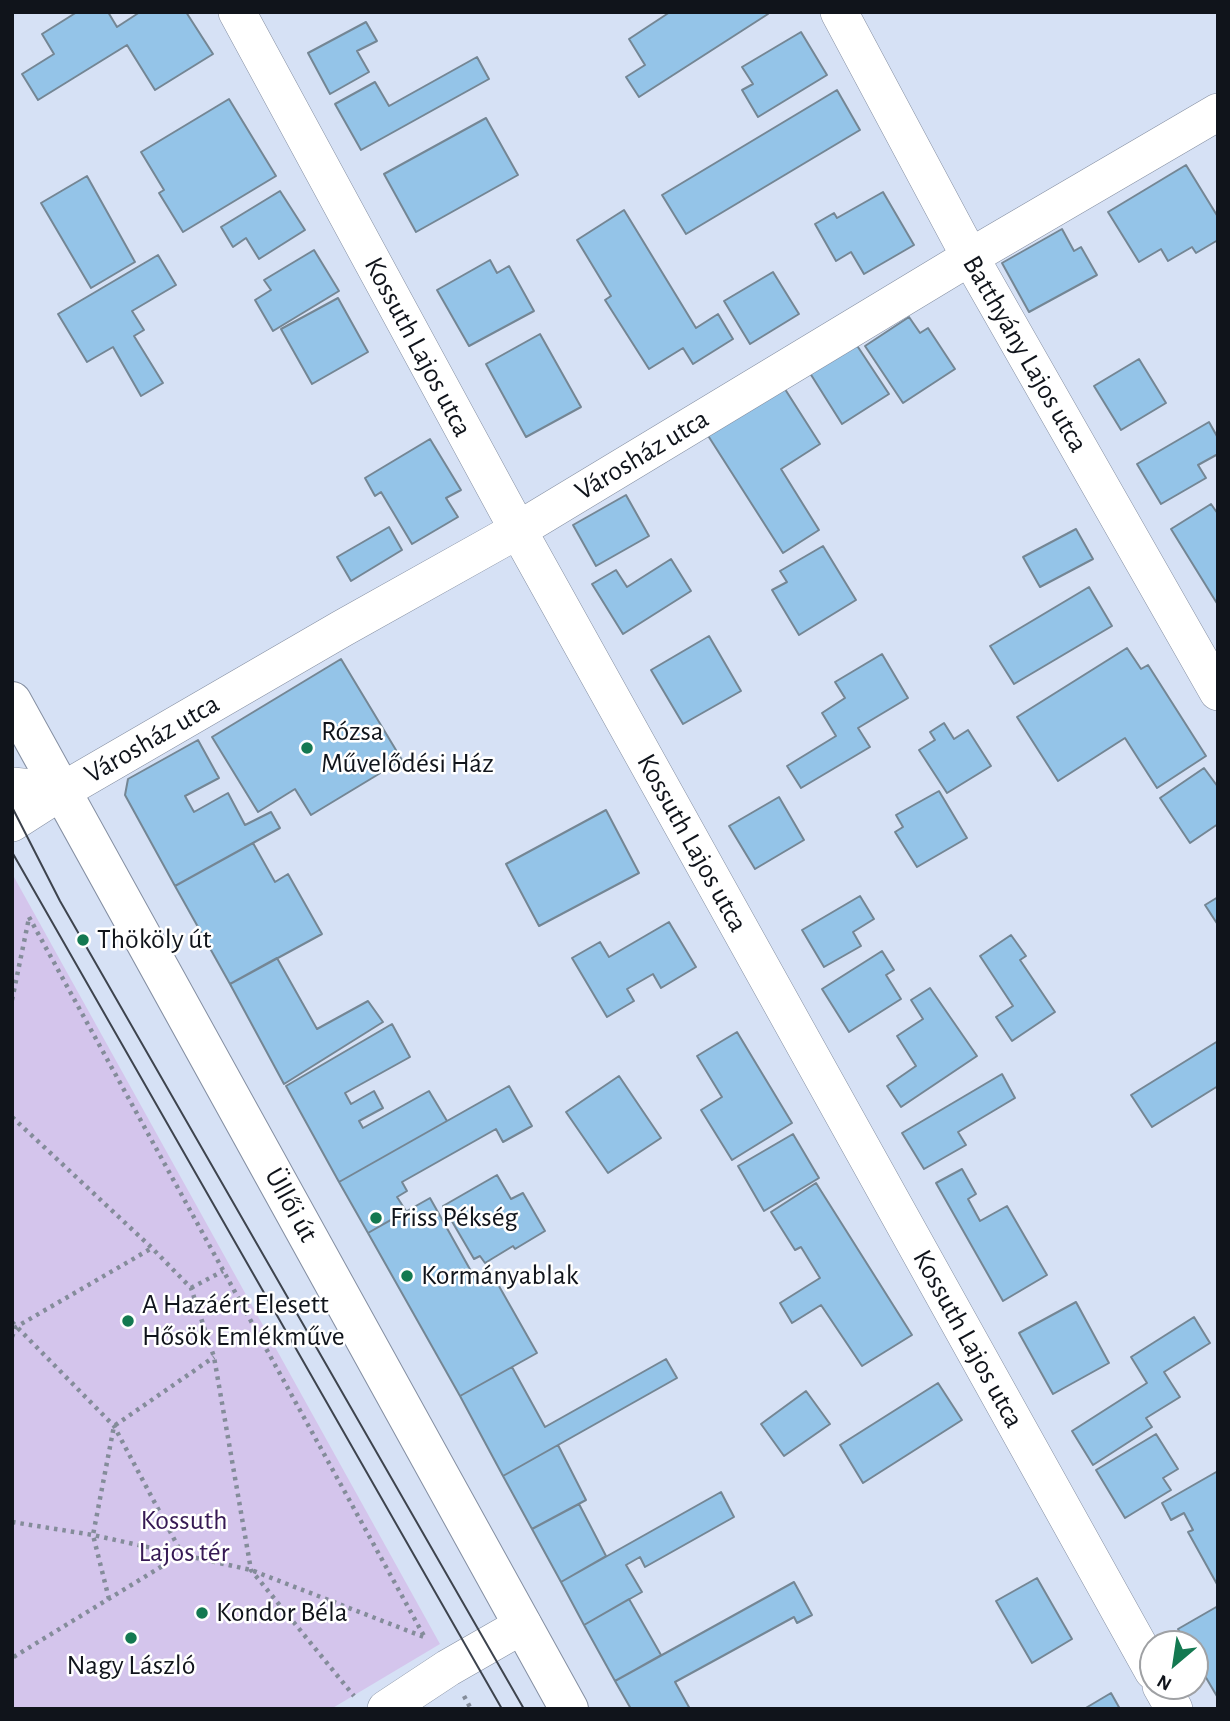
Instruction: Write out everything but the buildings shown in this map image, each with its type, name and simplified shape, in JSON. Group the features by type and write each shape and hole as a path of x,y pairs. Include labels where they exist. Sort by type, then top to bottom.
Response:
{"main road":[{"name":"Üllői út","path":"12,701 569,1709"}],"street":[{"name":"Kossuth Lajos utca","path":"237,12 518,530 1139,1646"},
{"name":"Batthyány Lajos utca","path":"839,12 970,257 1218,692"},
{"name":"Városház utca","path":"62,791 518,530 1218,111"},
{"path":"12,786 62,791"},
{"path":"12,823 62,791"},
{"path":"371,1703 448,1668 523,1625"}],"path":[{"path":"12,1000 29,917 424,1636 448,1668"},
{"path":"12,1117 191,1288 214,1357 251,1570 371,1703"},
{"path":"12,1337 16,1327 152,1248"},
{"path":"191,1288 223,1271"},
{"path":"12,1322 114,1426 182,1554"},
{"path":"109,1599 93,1535 114,1426 214,1357"},
{"path":"12,1521 93,1535 251,1570 424,1636"},
{"path":"12,1658 182,1554"}],"green space":[{"name":"Kossuth Lajos tér","path":"14,877 440,1644 331,1709 12,1709"}],"tram line":[{"path":"12,807 60,901 524,1709"},
{"path":"12,852 502,1709"}],"place":[{"name":"Rózsa Művelődési Ház","path":"307,748"},
{"name":"Thököly út","path":"83,940"},
{"name":"Friss Pékség","path":"376,1218"},
{"name":"Kormányablak","path":"407,1276"},
{"name":"A Hazáért Elesett Hősök Emlékműve","path":"128,1321"},
{"name":"Kondor Béla","path":"202,1613"},
{"name":"Nagy László","path":"131,1638"}]}
